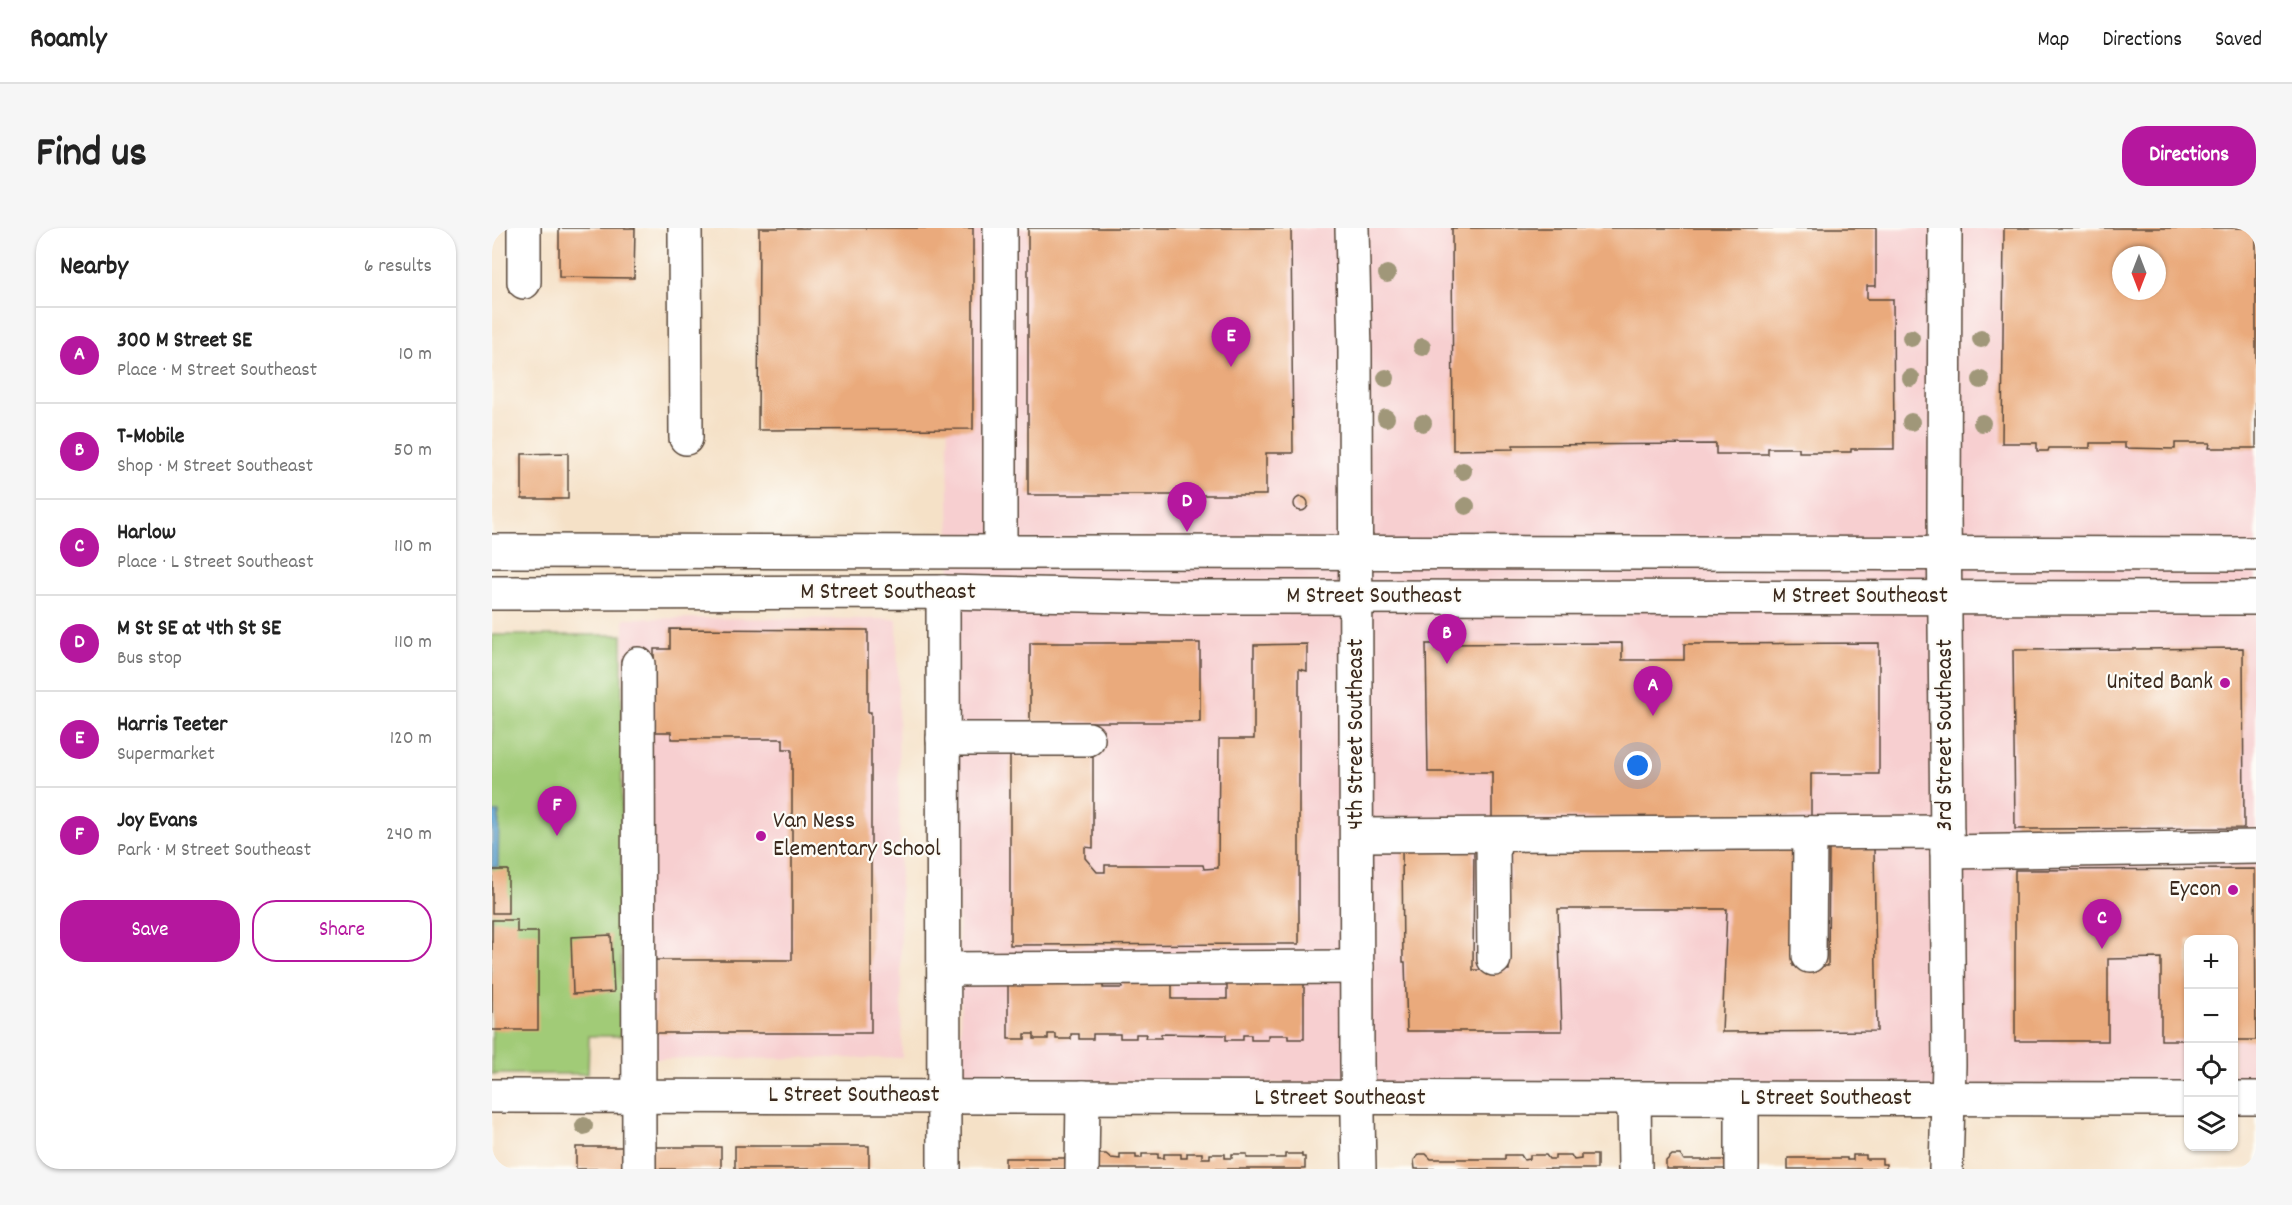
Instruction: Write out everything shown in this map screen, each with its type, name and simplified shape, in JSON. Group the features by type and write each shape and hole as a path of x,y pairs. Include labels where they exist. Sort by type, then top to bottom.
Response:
{"street":[{"path":"524,228 524,282"},
{"path":"685,228 686,438"},
{"path":"1000,228 1000,551"},
{"name":"4th Street Southeast","path":"1352,228 1355,351 1359,1169"},
{"name":"3rd Street Southeast","path":"1945,228 1949,1099 1946,1169"},
{"name":"M Street Southeast","path":"492,551 2256,554"},
{"path":"943,592 944,1169"},
{"name":"M Street Southeast","path":"492,593 943,592 1179,597 2256,598"},
{"path":"622,1169 631,1096 638,664"},
{"path":"943,739 1088,739"},
{"path":"1357,835 1810,833 1947,842 2256,847"},
{"path":"1809,956 1810,833"},
{"path":"1493,835 1494,959"},
{"path":"944,969 1357,967"},
{"name":"L Street Southeast","path":"492,1096 2184,1099"},
{"path":"631,1096 639,1169"},
{"path":"1083,1097 1083,1169"},
{"path":"2238,1098 2256,1098"},
{"path":"1634,1099 1635,1169"},
{"path":"1742,1099 1742,1169"}],"shaded area":[{"path":"943,228 2256,228 2256,1094 2238,1094 2238,935 2184,935 2184,1094 962,1080"},
{"name":"Van Ness Elementary School","path":"624,618 897,619 902,1058 623,1059"}],"green space":[{"path":"492,635 622,635 621,1036 589,1036 588,1074 492,1074"}],"water":[{"path":"492,812 499,812 498,867 492,867"}],"building":[{"path":"559,228 635,228 634,278 559,277"},
{"path":"759,228 973,228 973,429 758,430"},
{"path":"1028,228 1291,228 1293,453 1266,453 1266,495 1028,495"},
{"path":"1452,228 1876,228 1876,286 1867,286 1867,299 1893,299 1894,449 1799,452 1799,448 1768,448 1768,454 1716,454 1716,444 1513,445 1513,449 1453,450"},
{"path":"2004,228 2256,228 2256,448 2209,448 2210,443 2175,443 2175,449 2125,448 2125,443 2090,443 2090,448 2049,448 2048,451 2037,451 2037,443 2002,443"},
{"path":"568,453 568,499 522,499 522,454"},
{"path":"1301,497 1306,499 1308,504 1306,509 1301,511 1296,509 1294,504 1296,499"},
{"name":"Van Ness Elementary School","path":"670,629 868,630 868,712 871,712 871,1033 655,1033 655,960 792,960 792,749 783,749 783,739 671,739 671,732 654,732 654,649 670,649"},
{"path":"1030,643 1200,643 1200,722 1030,722"},
{"path":"1622,643 1622,660 1684,660 1684,644 1879,643 1879,774 1811,774 1811,817 1492,818 1492,772 1428,772 1426,644"},
{"path":"1307,644 1307,671 1299,669 1299,944 1010,945 1010,756 1093,756 1093,848 1085,847 1085,858 1097,872 1105,872 1105,865 1203,865 1204,869 1218,868 1219,739 1254,739 1254,645"},
{"path":"2243,648 2244,828 2015,829 2013,650"},
{"path":"1402,845 1474,845 1473,970 1509,970 1510,846 1794,847 1793,966 1828,966 1829,848 1874,848 1877,1031 1722,1032 1727,909 1558,909 1562,1031 1407,1031 1405,962 1403,962"},
{"path":"2255,869 2256,1040 2238,1040 2238,935 2184,935 2184,1040 2161,1040 2161,958 2108,959 2108,1041 2015,1041 2015,870"},
{"path":"492,870 508,870 508,913 492,913"},
{"path":"492,920 517,920 517,932 538,932 538,1030 492,1030"},
{"path":"611,935 614,992 573,994 571,937"},
{"path":"1103,979 1103,988 1122,988 1122,979 1172,983 1172,999 1227,999 1227,979 1304,980 1304,1039 1288,1039 1288,1035 1268,1035 1268,1040 1251,1040 1251,1035 1243,1035 1243,1040 1226,1040 1226,1035 1161,1034 1161,1038 1145,1038 1146,1034 1136,1034 1136,1038 1120,1038 1120,1034 1093,1034 1093,1039 1079,1039 1079,1034 1071,1034 1071,1039 1056,1039 1056,1034 1048,1034 1048,1039 1034,1039 1034,1034 1025,1034 1025,1039 1008,1039 1008,982"},
{"path":"735,1146 869,1146 869,1169 735,1169"},
{"path":"576,1147 721,1147 721,1169 576,1169"},
{"path":"1187,1153 1202,1153 1202,1158 1210,1158 1210,1154 1225,1154 1225,1158 1232,1158 1232,1154 1247,1154 1247,1158 1285,1158 1285,1154 1302,1154 1302,1157 1305,1157 1305,1169 1095,1169 1095,1158 1100,1154 1120,1159 1120,1154 1136,1154 1136,1158 1142,1158 1142,1154 1158,1154 1158,1158 1164,1158 1164,1154 1181,1154 1181,1158 1187,1158"},
{"path":"1420,1154 1426,1154 1431,1159 1505,1159 1505,1155 1521,1155 1524,1160 1530,1159 1530,1155 1546,1155 1549,1159 1555,1159 1555,1155 1571,1155 1574,1160 1581,1159 1581,1155 1597,1155 1597,1169 1415,1169 1414,1160"},
{"path":"1672,1155 1680,1155 1684,1160 1728,1160 1728,1169 1666,1169 1666,1161"},
{"path":"1853,1155 1866,1155 1866,1159 1882,1159 1882,1164 1886,1164 1886,1169 1788,1169 1788,1158 1847,1158 1847,1160 1853,1160"},
{"path":"1005,1158 1065,1158 1065,1169 1005,1169"}],"place":[{"name":"Harris Teeter","path":"1231,367"},
{"name":"M St SE at 4th St SE","path":"1187,532"},
{"name":"T-Mobile","path":"1447,664"},
{"name":"United Bank","path":"2225,683"},
{"name":"300 M Street SE","path":"1653,716"},
{"name":"Joy Evans","path":"557,836"},
{"name":"Van Ness Elementary School","path":"761,836"},
{"name":"Eycon","path":"2233,890"},
{"name":"Harlow","path":"2102,949"}]}
